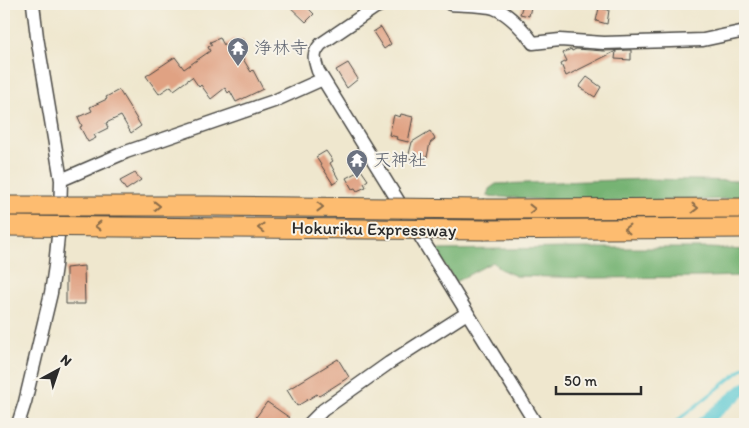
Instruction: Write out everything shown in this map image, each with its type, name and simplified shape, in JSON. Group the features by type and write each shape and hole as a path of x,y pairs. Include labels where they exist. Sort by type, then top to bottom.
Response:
{"highway":[{"name":"Hokuriku Expressway","path":"4,206 484,209 745,208"},
{"name":"Hokuriku Expressway","path":"4,226 484,230 745,228"}],"street":[{"path":"18,424 51,293 59,224 61,180 33,4"},
{"path":"383,4 320,44 314,56 318,71 536,424"},
{"path":"450,4 494,8 510,18 525,32 533,43 560,40 604,43 703,40 745,31"},
{"path":"61,180 126,152 274,101 323,79"},
{"path":"309,424 323,410 389,363 466,313"}],"green space":[{"path":"648,179 745,181 745,198 572,202 487,196 489,189 496,184"},
{"path":"710,248 745,250 745,276 591,278 516,276 500,269 493,262 455,282 435,249"}],"building":[{"path":"287,4 313,4 309,9 314,14 306,22"},
{"path":"523,4 531,7 529,16 520,14"},
{"path":"599,8 609,10 607,24 596,21"},
{"path":"381,27 391,44 384,49 373,32"},
{"path":"220,38 224,45 234,39 236,42 242,39 247,47 240,51 240,54 251,72 253,70 263,89 236,102 230,91 228,93 225,88 211,99 201,85 199,87 192,77 174,90 171,86 159,94 146,76 175,57 184,69 210,51 208,47 212,45 210,42"},
{"path":"571,49 572,51 576,49 631,50 631,60 615,59 616,51 566,76 561,64 567,61 563,53"},
{"path":"348,63 358,79 347,88 336,70"},
{"path":"587,77 601,87 595,97 579,87"},
{"path":"119,90 141,126 131,133 121,116 106,123 108,128 94,135 96,138 88,142 80,127 82,126 78,117 92,111 90,107 107,99 106,97"},
{"path":"401,114 413,117 408,142 389,135 394,115 400,117"},
{"path":"430,131 435,139 430,143 427,157 423,157 422,161 408,158 412,142"},
{"path":"326,151 333,161 330,163 339,180 333,184 316,157"},
{"name":"天神社","path":"361,170 368,180 364,183 366,187 357,191 355,188 352,189 346,178"},
{"path":"135,173 141,180 126,190 120,181"},
{"path":"84,266 85,304 66,304 66,268"},
{"path":"338,359 349,377 319,396 317,394 297,406 287,390"},
{"path":"267,402 290,418 286,424 259,424 254,420"}],"waterway":[{"path":"673,424 745,367"},
{"path":"701,424 745,388"}],"place":[{"name":"浄林寺","path":"238,67"},
{"name":"天神社","path":"357,179"}]}
